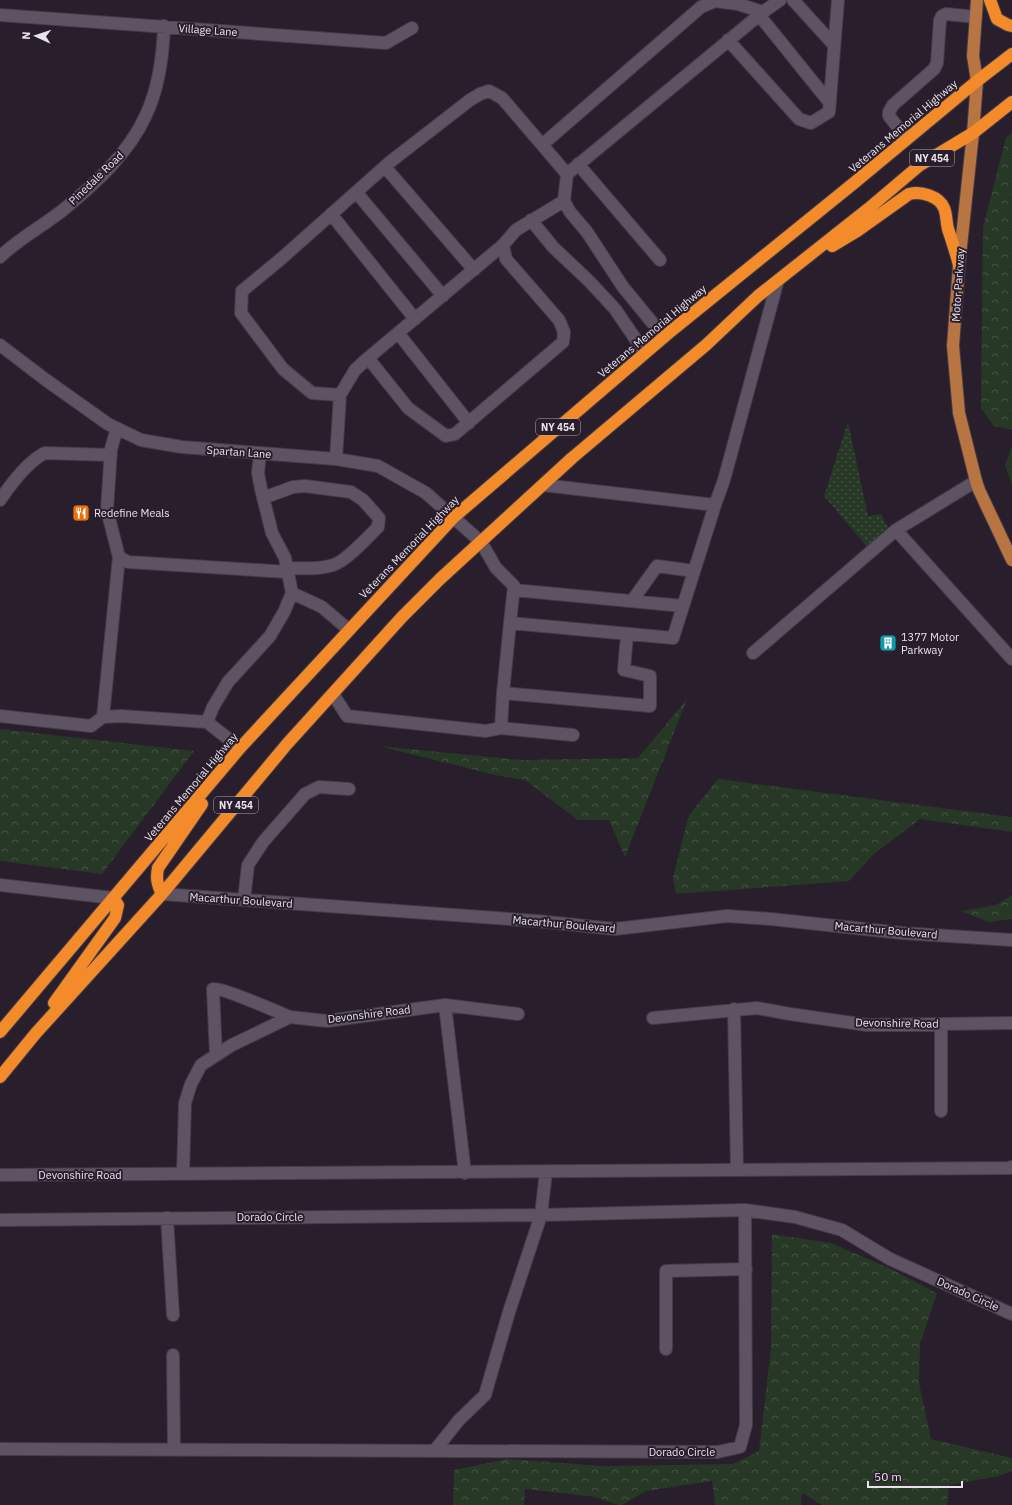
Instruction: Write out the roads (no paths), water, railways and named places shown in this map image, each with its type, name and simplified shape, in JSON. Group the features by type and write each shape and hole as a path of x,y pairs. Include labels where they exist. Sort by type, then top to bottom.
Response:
{"highway":[{"path":"990,0 997,19 1012,26"},
{"name":"Veterans Memorial Highway","path":"0,1032 240,748 454,517 664,337 1012,54"},
{"name":"NY 454","path":"0,1077 36,1033 162,894 287,744 402,617 440,579 572,458 706,345 758,296 801,263 920,165 973,133 1012,102"},
{"path":"801,263 857,231 909,194 917,192 930,196 939,201 943,207 959,265"},
{"path":"162,894 156,877 158,868 240,748"},
{"path":"9,1066 115,918 118,905 113,898"}],"main road":[{"name":"Motor Parkway","path":"977,0 973,56 977,81 959,265 954,346 959,413 976,481 1012,560"}],"street":[{"path":"664,337 623,287 587,232 570,212 564,201 568,174 578,164 728,40 761,13 780,0"},
{"path":"793,0 834,45"},
{"path":"728,40 799,119 811,123 829,112 838,0"},
{"path":"543,144 701,7 715,2 738,4 761,13 830,102"},
{"path":"907,139 889,116 889,112 893,105 934,69 936,63 940,20 942,16 946,14 976,18"},
{"name":"Village Lane","path":"0,15 386,43 412,28"},
{"name":"Pinedale Road","path":"0,257 63,210 89,187 126,150 146,115 157,81 163,53 164,26"},
{"path":"340,395 312,393 283,369 241,313 242,291 282,258 385,167 470,100 480,94 489,91 502,98 568,174"},
{"path":"578,164 660,260"},
{"path":"385,167 474,270"},
{"path":"356,192 444,296"},
{"path":"336,459 340,395 355,370 504,245 516,230 564,201"},
{"path":"331,214 415,319"},
{"path":"531,220 553,247 590,282 615,309 645,353"},
{"path":"368,358 408,408 446,436 455,434 469,423 564,342 564,332 559,320 506,259 504,245"},
{"path":"510,623 673,638 724,480 778,280"},
{"path":"398,334 469,423"},
{"name":"Spartan Lane","path":"0,345 58,389 108,424 141,440 182,447 336,459 378,466 426,492 454,517 481,542 496,568 514,586 514,590"},
{"path":"103,717 119,557 107,510 111,455 117,428"},
{"path":"0,500 37,457 45,453 111,455"},
{"path":"207,722 213,707 228,682 270,636 284,612 292,593 285,558 272,533 263,498 258,473 260,453"},
{"path":"753,653 896,530 976,481"},
{"path":"543,485 715,505"},
{"path":"119,557 128,562 287,570 323,567 335,565 378,528 379,518 363,500 351,492 305,486 293,488 263,498"},
{"path":"896,530 1012,659"},
{"path":"632,601 657,566 694,571"},
{"path":"501,728 503,693 514,590 683,606"},
{"path":"292,593 322,607 349,630"},
{"path":"503,693 650,706 650,676 624,670 627,634"},
{"path":"333,694 347,716 486,731 501,728 573,735"},
{"path":"0,716 91,726 103,717 121,716 207,722 240,748"},
{"path":"244,900 248,865 263,842 305,794 319,787 349,789"},
{"path":"0,885 113,898"},
{"name":"Macarthur Boulevard","path":"162,894 537,921 615,929 727,916 771,919 902,933 1012,940"},
{"name":"Devonshire Road","path":"216,1055 213,989 216,988 290,1017 327,1021 446,1005 518,1014"},
{"path":"446,1005 465,1173"},
{"name":"Devonshire Road","path":"652,1018 757,1008 867,1025 1012,1023"},
{"path":"734,1009 737,1169"},
{"path":"183,1174 185,1103 201,1065 232,1045 290,1017"},
{"path":"941,1024 941,1111"},
{"name":"Devonshire Road","path":"0,1175 465,1173 1012,1167"},
{"path":"435,1450 459,1420 485,1395 509,1312 541,1215 546,1172"},
{"name":"Dorado Circle","path":"0,1449 718,1452 740,1447 746,1425 745,1210"},
{"name":"Dorado Circle","path":"0,1220 541,1215 745,1210 795,1217 842,1230 890,1259 1012,1314"},
{"path":"167,1218 173,1315"},
{"path":"666,1349 666,1271 746,1269"},
{"path":"173,1355 174,1449"}],"place":[{"name":"Redefine Meals","path":"81,513"},
{"name":"1377 Motor Parkway","path":"888,643"}]}
